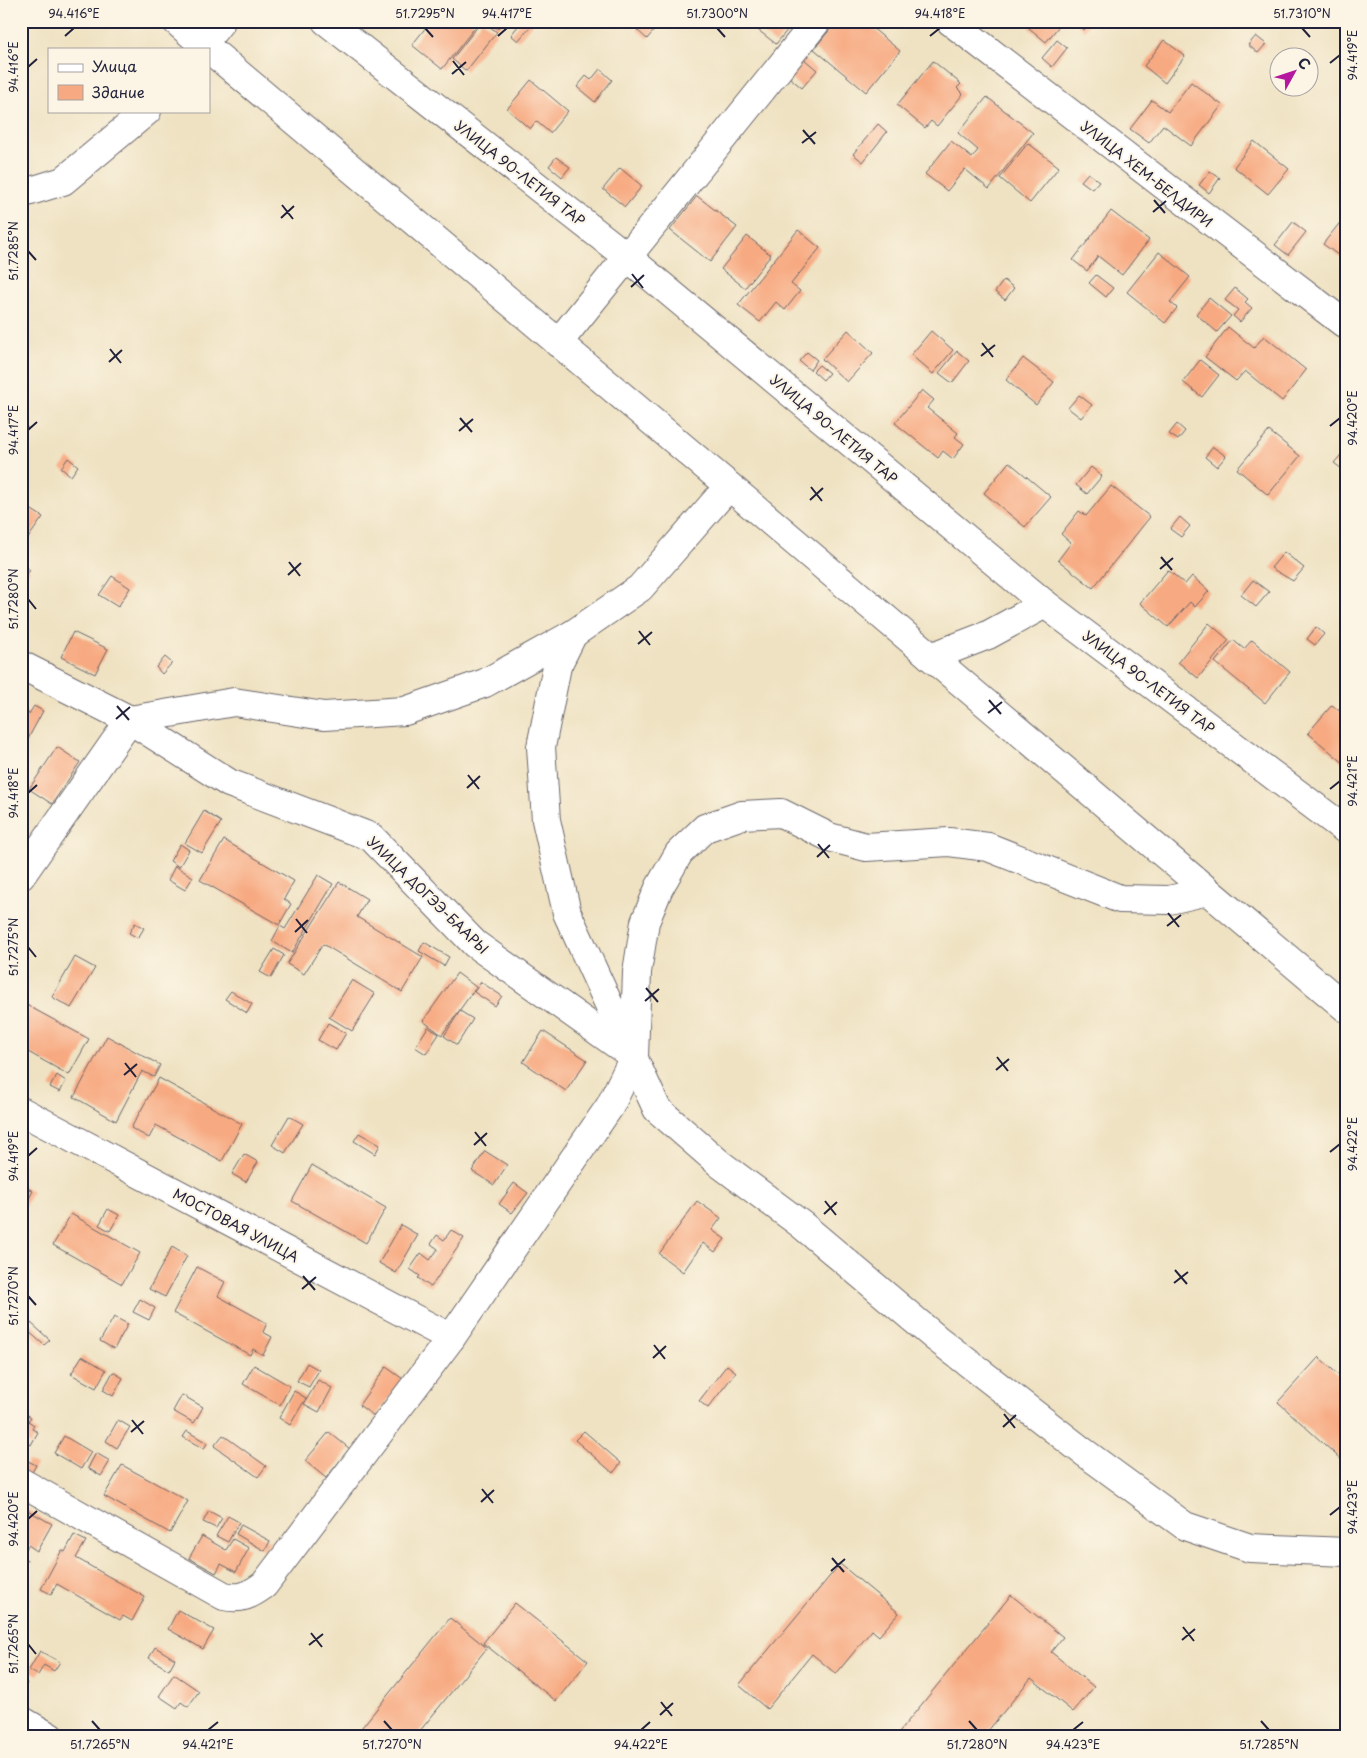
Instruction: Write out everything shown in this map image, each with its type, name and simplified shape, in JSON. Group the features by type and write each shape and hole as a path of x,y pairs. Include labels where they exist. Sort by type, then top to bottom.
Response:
{"street":[{"path":"176,21 204,48 221,21"},
{"name":"УЛИЦА 90-ЛЕТИЯ ТАР","path":"326,21 626,256 1045,604 1346,830"},
{"path":"558,343 816,21"},
{"name":"УЛИЦА ХЕМ-БЕЛДИРИ","path":"950,21 1346,325"},
{"path":"210,53 729,486 1346,1008"},
{"path":"21,194 63,181 146,112"},
{"path":"21,876 130,720 234,702 324,716 405,711 485,683 573,634 640,588 729,486"},
{"path":"931,657 988,635 1045,604"},
{"path":"573,634 557,666 541,747 546,820 567,913 658,1109 720,1164 802,1225 943,1344 1081,1450 1185,1526 1250,1548 1346,1552"},
{"name":"УЛИЦА ДОГЭЭ-БААРЫ","path":"21,665 130,720 229,783 371,837 475,944 634,1057"},
{"path":"21,1482 224,1596 237,1599 251,1595 275,1573 450,1338 610,1106 634,1057 637,972 645,922 659,888 679,853 705,828 742,815 781,813 829,837 866,847 949,842 988,847 1120,900 1169,900 1208,891"},
{"name":"МОСТОВАЯ УЛИЦА","path":"21,1111 450,1338"},
{"path":"21,1720 50,1737"}],"building":[{"path":"431,21 470,21 476,26 442,69 412,45"},
{"path":"482,21 497,32 466,71 452,59"},
{"path":"489,21 504,21 498,29"},
{"path":"522,21 535,21 518,41 511,35"},
{"path":"644,21 655,29 647,39 637,30"},
{"path":"765,21 789,21 792,24 776,44 758,30"},
{"path":"837,21 864,21 900,51 866,92 814,49"},
{"path":"1035,21 1063,21 1046,42 1029,28"},
{"path":"1073,21 1091,21 1084,30"},
{"path":"1256,36 1266,44 1258,53 1248,45"},
{"path":"1057,40 1067,48 1052,67 1042,58"},
{"path":"1164,40 1185,56 1165,83 1144,66"},
{"path":"804,59 817,70 802,88 789,77"},
{"path":"933,61 961,84 957,88 963,94 937,126 931,121 925,128 897,105"},
{"path":"600,69 612,80 595,102 577,87 586,76 591,80"},
{"path":"531,80 568,111 550,133 536,121 530,129 507,109"},
{"path":"1191,82 1222,105 1191,146 1163,125 1149,143 1130,129 1152,100 1168,112"},
{"path":"987,97 1033,133 989,189 965,169 947,191 925,174 951,141 972,158 978,150 958,133"},
{"path":"878,124 887,132 863,162 853,154"},
{"path":"1254,141 1289,169 1268,194 1234,167"},
{"path":"1028,143 1059,167 1030,203 1000,178"},
{"path":"556,157 570,167 562,177 549,166"},
{"path":"620,168 642,186 625,207 603,189"},
{"path":"1210,171 1220,178 1209,193 1199,185"},
{"path":"1088,173 1099,181 1092,189 1081,181"},
{"path":"697,196 737,227 710,262 670,230"},
{"path":"1111,211 1149,240 1122,275 1098,256 1087,271 1073,260"},
{"path":"1346,215 1346,261 1323,244"},
{"path":"1293,222 1306,232 1288,255 1275,245"},
{"path":"798,230 820,248 791,284 800,291 785,310 776,302 760,322 738,305"},
{"path":"747,236 771,255 745,288 721,269"},
{"path":"1159,252 1190,277 1170,302 1177,308 1165,323 1127,292"},
{"path":"1096,275 1113,288 1106,297 1089,283"},
{"path":"1004,280 1014,288 1005,300 995,292"},
{"path":"1235,288 1248,299 1245,302 1252,308 1240,322 1233,316 1238,310 1225,300"},
{"path":"1209,298 1231,316 1217,332 1196,314"},
{"path":"1228,327 1254,348 1264,336 1306,370 1282,401 1245,371 1236,381 1205,357"},
{"path":"848,330 873,353 847,382 822,359"},
{"path":"931,331 953,350 933,374 911,355"},
{"path":"957,351 969,361 952,383 939,373"},
{"path":"807,352 817,360 810,370 799,361"},
{"path":"1023,358 1054,382 1036,405 1006,380"},
{"path":"1200,360 1219,375 1202,397 1183,382"},
{"path":"819,365 829,373 823,380 813,371"},
{"path":"922,390 934,400 927,408 958,433 955,437 964,444 953,459 943,451 938,458 895,423"},
{"path":"1079,395 1092,405 1081,418 1068,408"},
{"path":"21,423 28,428 23,433 21,431"},
{"path":"1177,424 1185,431 1178,440 1169,434"},
{"path":"1269,431 1300,456 1268,495 1237,469"},
{"path":"1213,447 1226,456 1217,467 1205,457"},
{"path":"1346,449 1346,472 1334,463"},
{"path":"68,458 78,466 71,476 61,468"},
{"path":"1009,462 1051,497 1025,527 984,493"},
{"path":"1091,467 1102,476 1087,494 1076,485"},
{"path":"1111,486 1150,517 1093,588 1058,560 1071,543 1061,534 1079,511 1086,516"},
{"path":"24,505 43,517 21,548 21,509"},
{"path":"1180,517 1190,526 1181,537 1170,529"},
{"path":"1284,552 1304,568 1293,581 1271,568"},
{"path":"21,564 30,570 21,583"},
{"path":"1168,570 1185,584 1192,576 1209,591 1195,607 1190,602 1168,627 1140,603"},
{"path":"112,576 130,588 118,607 99,595"},
{"path":"1253,580 1269,592 1256,607 1241,595"},
{"path":"1209,623 1229,640 1198,678 1178,662"},
{"path":"1316,627 1324,634 1315,645 1307,639"},
{"path":"73,632 108,649 95,674 61,657"},
{"path":"1233,640 1244,649 1252,640 1290,672 1265,703 1215,662"},
{"path":"165,657 172,663 162,674 156,667"},
{"path":"1332,705 1346,716 1346,765 1308,733"},
{"path":"34,706 43,711 23,748 21,709 29,714"},
{"path":"57,747 80,762 52,804 29,789"},
{"path":"204,811 221,822 202,853 185,843"},
{"path":"224,840 294,881 284,899 291,904 279,925 200,880"},
{"path":"180,844 189,850 179,867 170,861"},
{"path":"175,866 193,877 185,890 168,880"},
{"path":"318,875 333,884 292,953 272,941 280,926 285,929"},
{"path":"339,882 367,899 357,917 423,957 402,992 323,944 304,974 287,964"},
{"path":"135,923 144,928 138,938 129,933"},
{"path":"424,942 449,957 444,966 419,951"},
{"path":"274,949 284,955 271,978 260,972"},
{"path":"75,957 95,968 71,1008 52,997"},
{"path":"457,973 476,987 442,1035 423,1021"},
{"path":"352,980 375,994 352,1031 329,1017"},
{"path":"481,982 502,996 495,1006 474,992"},
{"path":"231,991 252,1004 247,1013 225,999"},
{"path":"21,1002 89,1039 69,1075 21,1048"},
{"path":"460,1011 473,1019 457,1045 444,1036"},
{"path":"328,1023 346,1033 336,1050 318,1040"},
{"path":"428,1027 439,1034 426,1054 415,1047"},
{"path":"543,1031 587,1060 566,1091 523,1062"},
{"path":"107,1036 160,1065 154,1077 142,1071 116,1121 74,1097"},
{"path":"57,1075 66,1081 60,1092 50,1087"},
{"path":"159,1078 242,1124 222,1161 156,1125 149,1138 131,1128"},
{"path":"289,1116 303,1124 285,1153 272,1145"},
{"path":"359,1133 380,1145 375,1154 354,1141"},
{"path":"485,1151 507,1165 494,1185 472,1171"},
{"path":"244,1154 258,1162 246,1182 232,1174"},
{"path":"312,1165 386,1208 366,1243 292,1201"},
{"path":"514,1183 528,1193 512,1213 499,1204"},
{"path":"21,1185 33,1191 23,1209 21,1208"},
{"path":"697,1201 721,1218 712,1230 725,1239 715,1252 703,1243 683,1272 659,1254"},
{"path":"108,1209 119,1215 110,1231 99,1225"},
{"path":"71,1214 140,1253 122,1284 53,1245"},
{"path":"401,1225 418,1235 396,1273 379,1263"},
{"path":"451,1230 464,1238 431,1287 418,1278 420,1276 410,1269 421,1253 430,1260 438,1249 431,1244 437,1235 444,1240"},
{"path":"172,1247 187,1256 165,1297 149,1289"},
{"path":"197,1267 225,1282 218,1296 267,1323 263,1332 272,1337 263,1355 253,1349 250,1355 173,1313"},
{"path":"140,1299 155,1308 149,1320 133,1312"},
{"path":"114,1317 128,1324 114,1349 100,1341"},
{"path":"31,1323 50,1340 44,1345 26,1329"},
{"path":"82,1356 106,1370 96,1388 71,1374"},
{"path":"1319,1357 1346,1382 1346,1464 1278,1402"},
{"path":"307,1363 319,1370 309,1387 297,1381"},
{"path":"254,1365 290,1386 280,1405 243,1384"},
{"path":"727,1365 736,1372 708,1408 699,1401"},
{"path":"386,1367 403,1379 375,1417 359,1405"},
{"path":"113,1372 123,1378 113,1396 103,1390"},
{"path":"318,1380 332,1388 319,1412 304,1404"},
{"path":"294,1391 306,1398 290,1425 279,1418"},
{"path":"182,1395 203,1407 194,1423 173,1411"},
{"path":"21,1411 31,1417 28,1421 34,1425 32,1429 38,1432 31,1445 24,1442 21,1447"},
{"path":"118,1420 130,1427 117,1448 106,1441"},
{"path":"187,1431 207,1443 204,1449 183,1437"},
{"path":"584,1431 621,1463 613,1473 575,1440"},
{"path":"329,1432 350,1449 326,1478 305,1461"},
{"path":"223,1435 266,1466 258,1477 214,1446"},
{"path":"64,1436 91,1452 81,1469 54,1453"},
{"path":"96,1453 110,1461 101,1476 88,1468"},
{"path":"28,1461 36,1465 30,1476 22,1471"},
{"path":"122,1465 188,1501 170,1533 104,1496"},
{"path":"22,1507 52,1524 37,1551 28,1545 22,1557 27,1560 21,1571"},
{"path":"209,1511 222,1518 216,1528 203,1522"},
{"path":"228,1516 239,1522 228,1542 216,1536"},
{"path":"241,1525 270,1541 265,1551 236,1534"},
{"path":"74,1535 86,1541 76,1558 145,1597 132,1621 123,1616 120,1620 57,1584 51,1594 41,1589 62,1550 65,1552"},
{"path":"202,1536 226,1550 233,1539 249,1548 236,1572 221,1564 216,1573 189,1558"},
{"path":"840,1564 899,1613 879,1636 872,1630 836,1674 812,1654 767,1709 739,1685"},
{"path":"1011,1595 1063,1637 1051,1652 1094,1687 1073,1712 1031,1678 983,1737 895,1737"},
{"path":"515,1603 588,1661 556,1701 483,1643"},
{"path":"178,1610 214,1630 203,1649 168,1629"},
{"path":"450,1618 487,1648 415,1737 354,1737"},
{"path":"155,1647 175,1659 169,1670 149,1658"},
{"path":"40,1651 60,1662 54,1671 44,1665 38,1675 29,1670"},
{"path":"174,1674 199,1691 188,1707 181,1702 177,1708 159,1696"},
{"path":"21,1680 27,1683 21,1694"}]}
